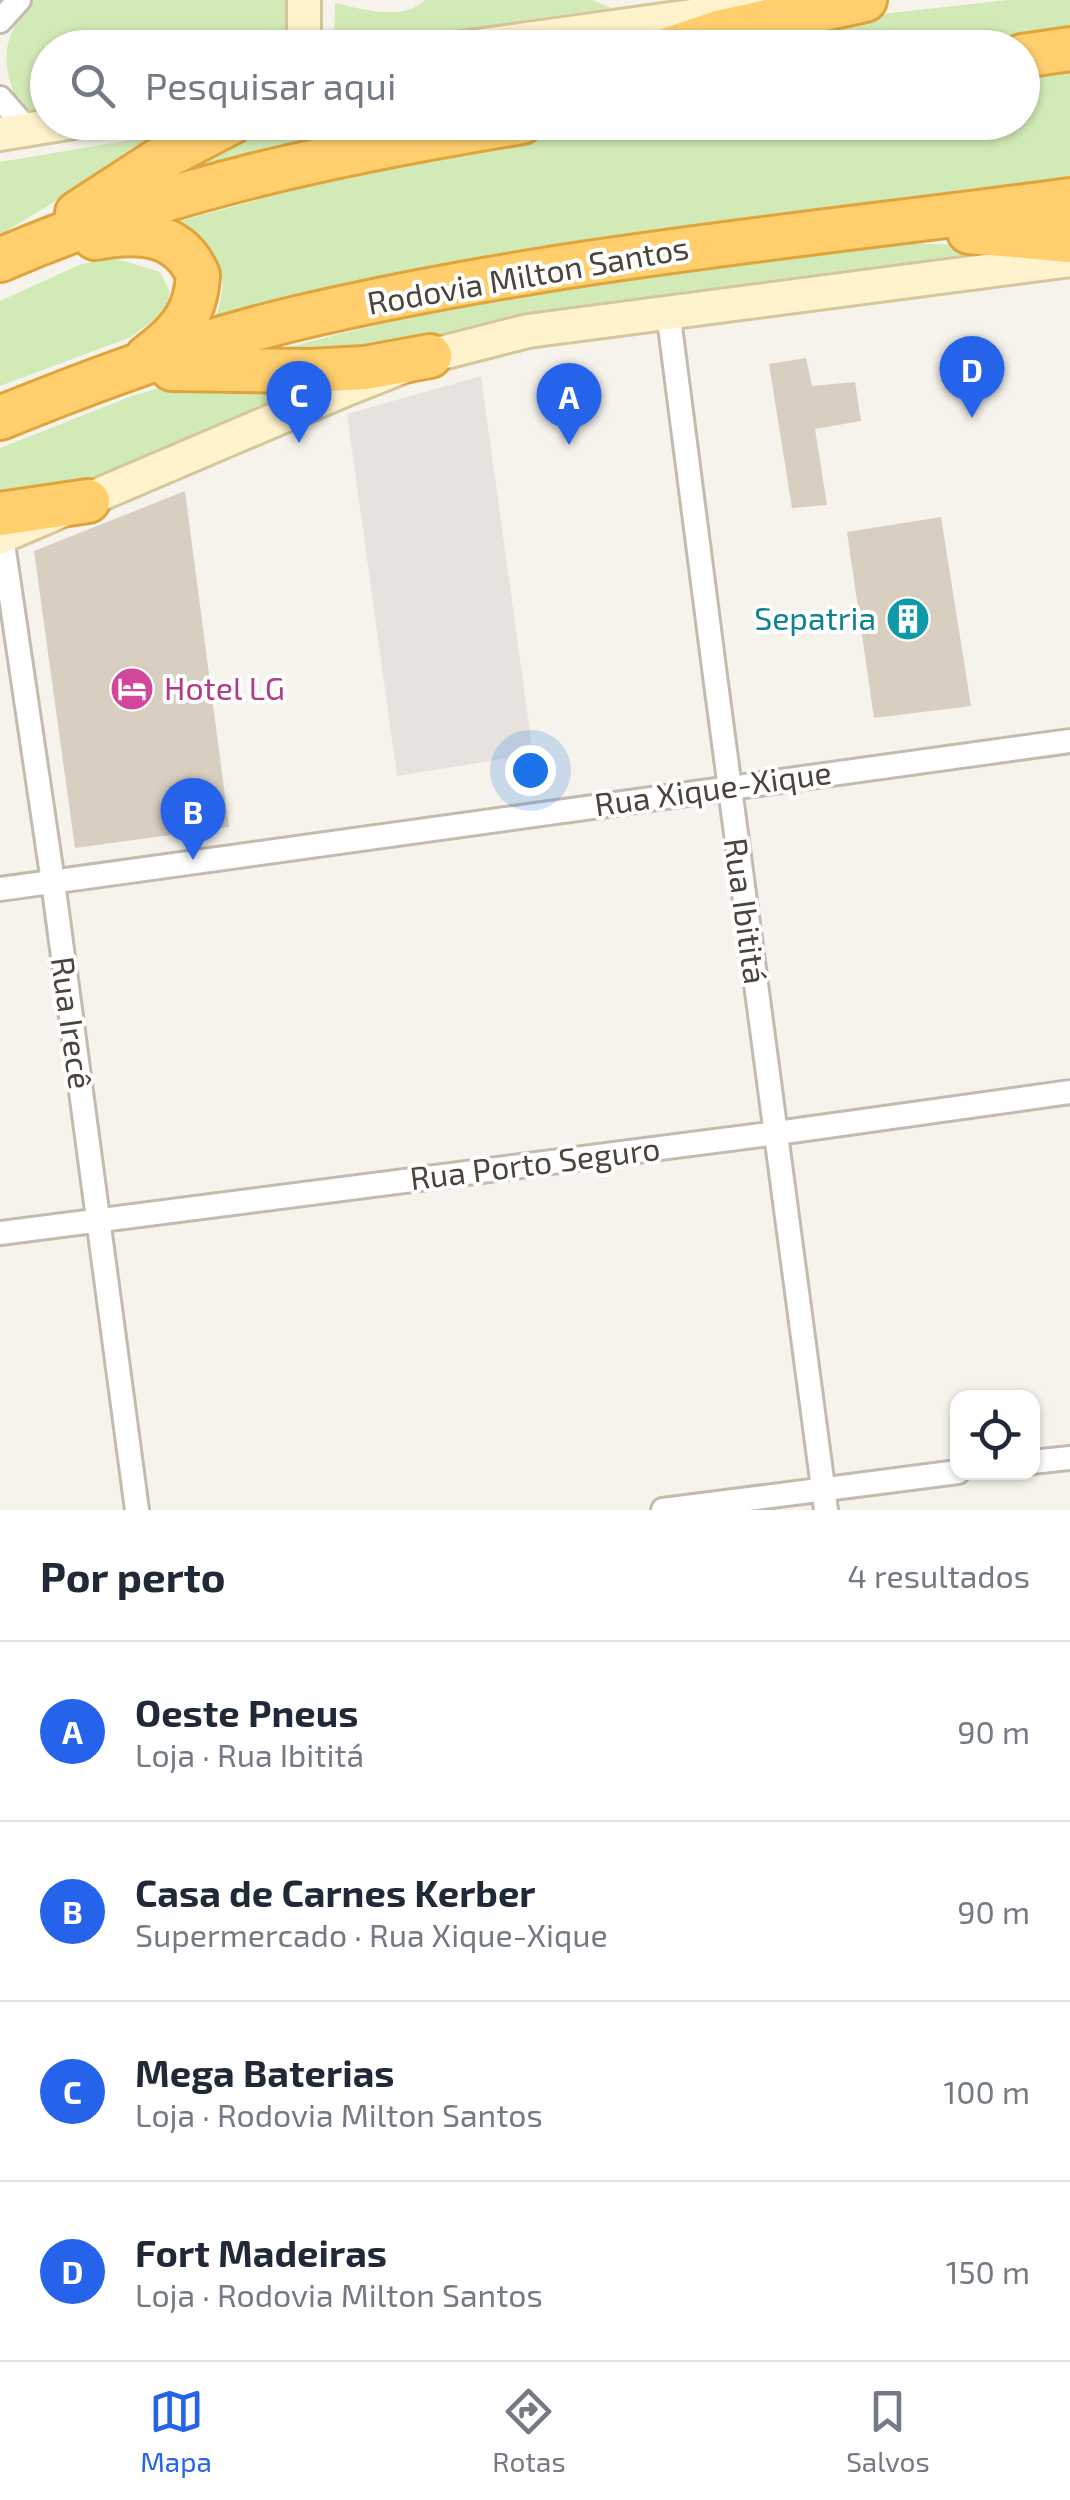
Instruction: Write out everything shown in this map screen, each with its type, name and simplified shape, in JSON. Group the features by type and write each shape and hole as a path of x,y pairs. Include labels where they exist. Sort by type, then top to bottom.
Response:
{"highway":[{"path":"727,30 865,0"},
{"path":"1040,53 1070,49"},
{"path":"7,258 156,161 197,140"},
{"path":"7,258 156,203 406,140"},
{"path":"400,142 412,140"},
{"name":"Rodovia Milton Santos","path":"0,418 134,366 291,320 380,300 584,263 1070,200"},
{"path":"868,228 1070,241"},
{"path":"7,258 130,234 150,236 182,248 198,275 192,312 178,333 134,366"},
{"path":"93,382 164,369 310,371 365,368 430,356"},
{"path":"0,531 88,501"}],"main road":[{"path":"304,0 304,30"},
{"path":"636,0 675,10 734,10"},
{"path":"591,30 829,0"},
{"path":"88,501 430,356 528,331 1070,260"}],"street":[{"path":"0,21 19,0"},
{"path":"0,98 14,132"},
{"name":"Rua Ibititá","path":"668,311 727,786 825,1500"},
{"name":"Rua Irecê","path":"0,531 53,882 137,1510"},
{"name":"Rua Xique-Xique","path":"0,889 1070,741"},
{"name":"Rua Porto Seguro","path":"0,1233 777,1134 1070,1092"},
{"path":"1040,1461 1070,1458"},
{"path":"663,1510 825,1500 950,1474"}],"shaded area":[{"path":"481,376 533,754 397,776 347,414"}],"green space":[{"path":"31,0 298,0 295,30 30,30 30,115 22,112 7,67 9,41"},
{"path":"425,0 592,0 612,8 474,30 334,30 335,3 394,12 416,7"},
{"path":"1009,0 1070,0 1070,27 1040,31 797,30 872,15"},
{"path":"1070,67 1070,178 606,238 211,330 221,295 220,269 207,246 180,221 323,182 477,148 540,140 1040,140 1040,71"},
{"path":"170,140 85,183 0,235 0,162 125,141"},
{"path":"246,140 328,140 149,185"},
{"path":"904,243 1062,249 400,352 278,350 432,313 589,283"},
{"path":"111,257 160,272 170,292 165,311 131,337 0,386 0,301 79,265"},
{"path":"179,382 314,386 78,484 0,502 0,448 132,396"}],"building":[{"path":"806,358 812,386 855,382 861,421 815,429 827,505 792,508 769,364"},
{"name":"Hotel LG","path":"185,491 229,827 75,848 34,551"},
{"name":"Sepatria","path":"941,517 971,706 874,718 847,532"}],"place":[{"name":"Fort Madeiras","path":"972,418"},
{"name":"Mega Baterias","path":"299,443"},
{"name":"Oeste Pneus","path":"569,445"},
{"name":"Sepatria","path":"908,619"},
{"name":"Hotel LG","path":"132,689"},
{"name":"Casa de Carnes Kerber","path":"193,860"}]}
